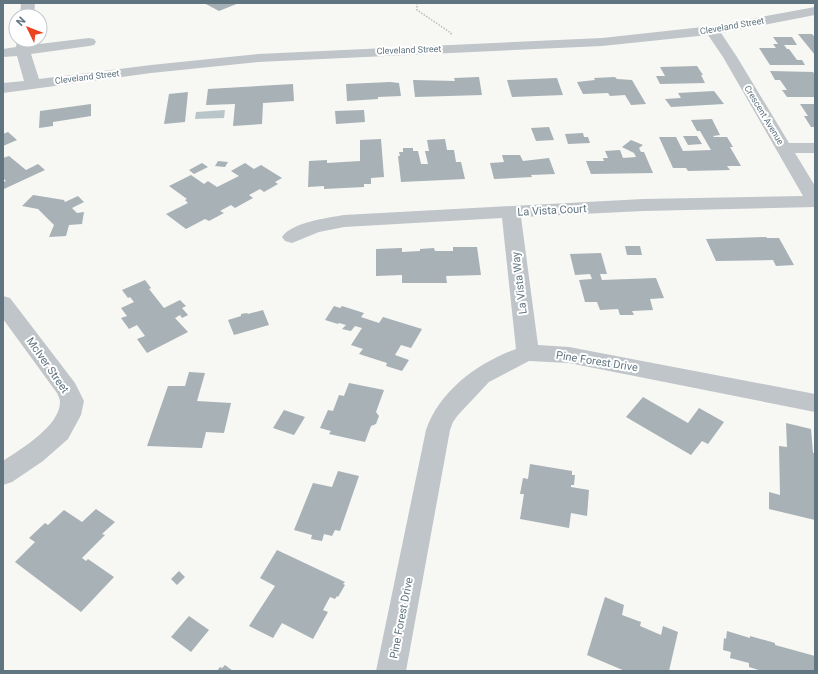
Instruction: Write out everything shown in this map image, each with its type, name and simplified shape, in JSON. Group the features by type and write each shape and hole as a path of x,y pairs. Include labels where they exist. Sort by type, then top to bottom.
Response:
{"street":[{"name":"Cleveland Street","path":"3,88 188,65 258,58 602,42 712,30 815,11"},
{"name":"Crescent Avenue","path":"712,30 730,56 815,201"},
{"path":"48,44 89,42"},
{"path":"3,53 16,48"},
{"path":"24,48 33,84"},
{"path":"784,148 815,148"},
{"name":"La Vista Court","path":"292,237 314,227 344,221 643,205 815,201"},
{"name":"La Vista Way","path":"511,212 528,353"},
{"name":"McIver Street","path":"3,302 67,389 72,401 70,415 59,432 34,454 3,474"},
{"name":"Pine Forest Drive","path":"391,671 438,430 442,418 466,390 481,376 515,358 528,353 569,355 815,403"}],"path":[{"path":"417,3 417,10 451,32 451,37"}],"shaded area":[{"path":"225,110 224,118 195,119 196,112"}],"building":[{"path":"204,3 239,3 219,11"},
{"path":"798,34 812,34 815,37 815,55"},
{"path":"773,37 792,37 797,45 784,45 797,60 802,60 805,65 770,65 759,48 776,48 773,44 778,44"},
{"path":"697,66 703,75 701,75 705,83 660,84 656,76 665,76 660,67"},
{"path":"770,71 813,72 815,75 815,97 787,97 782,90 787,90 780,80 775,80"},
{"path":"479,77 482,95 415,97 413,80 455,81 454,78"},
{"path":"615,77 617,79 632,80 646,104 631,105 625,95 610,96 608,93 583,94 577,82 595,80 594,78"},
{"path":"557,78 563,95 512,97 507,80"},
{"path":"399,83 401,96 347,101 346,84"},
{"path":"293,84 294,101 263,103 262,124 233,126 235,104 206,105 208,89"},
{"path":"714,91 724,104 671,107 665,99 681,98 678,93"},
{"path":"188,92 185,122 164,124 169,94"},
{"path":"91,104 91,116 53,122 53,126 39,128 40,111"},
{"path":"800,104 815,104 815,127 811,127 804,116 808,116"},
{"path":"364,110 365,122 336,124 335,111"},
{"path":"712,119 720,135 713,136 727,137 733,147 730,147 741,166 727,166 730,170 688,171 686,168 673,168 659,137 676,137 683,151 711,150 700,131 697,131 691,120"},
{"path":"549,127 554,140 536,141 531,128"},
{"path":"8,132 17,140 3,146 3,134"},
{"path":"583,133 584,137 588,137 590,143 568,144 565,134"},
{"path":"683,136 697,136 702,144 688,145"},
{"path":"381,139 384,177 371,178 371,184 364,184 364,187 324,189 324,186 308,187 309,161 327,160 327,163 360,161 360,140"},
{"path":"445,139 447,150 454,150 456,162 461,162 465,179 401,182 398,156 400,156 399,152 403,152 403,148 413,148 413,151 418,151 421,164 428,164 425,151 429,151 427,140"},
{"path":"631,140 643,145 639,148 641,152 644,152 653,173 591,174 586,161 604,161 603,158 608,158 605,151 620,150 623,158 636,157 634,153 622,147"},
{"path":"502,155 520,155 523,161 549,158 555,174 494,179 490,163 504,162"},
{"path":"9,156 26,170 38,164 45,170 4,189 3,182 6,181 3,178 3,158"},
{"path":"218,161 228,162 225,167 215,166"},
{"path":"202,163 208,167 194,174 189,170"},
{"path":"245,163 254,169 261,165 282,178 275,182 278,184 264,192 260,189 249,195 253,198 235,208 231,205 220,211 224,213 209,221 205,219 186,229 166,214 188,203 185,200 187,199 169,186 191,175 204,184 208,181 217,187 239,176 231,171"},
{"path":"33,195 64,200 65,202 78,196 84,202 72,208 77,213 84,212 82,224 69,225 66,236 49,237 54,225 38,209 22,206"},
{"path":"779,238 794,265 776,266 773,260 716,261 706,239"},
{"path":"625,246 640,246 642,255 627,255"},
{"path":"453,247 477,247 481,275 446,276 447,283 402,283 402,275 376,276 376,249 402,248 402,252 420,251 420,249 434,248 435,251 453,251"},
{"path":"601,253 607,274 600,274 602,280 656,278 664,298 650,299 653,310 632,311 634,315 620,315 618,309 600,310 597,302 585,302 579,280 592,279 590,274 575,275 570,254"},
{"path":"145,280 151,288 149,289 164,308 180,300 186,306 182,308 188,315 182,318 180,315 175,318 188,332 147,353 137,339 145,336 137,325 129,329 121,318 127,316 121,308 134,302 130,297 128,298 122,290"},
{"path":"334,306 340,308 342,306 364,313 361,317 379,323 383,317 422,329 411,348 401,345 395,355 409,360 402,371 386,366 387,363 359,354 363,349 351,345 362,328 355,326 351,331 342,329 346,325 325,320"},
{"path":"263,310 269,325 234,335 228,320 241,316 241,314 248,314"},
{"path":"189,372 205,373 197,401 231,403 224,433 206,432 202,448 147,446 168,386 185,386"},
{"path":"349,383 384,390 376,412 379,416 376,424 371,426 365,442 329,434 331,431 320,428 328,410 333,411 339,395 344,396"},
{"path":"643,397 688,423 699,408 724,422 708,444 702,441 691,455 626,417"},
{"path":"284,410 305,417 294,435 273,428"},
{"path":"786,423 811,429 813,453 815,453 815,520 769,509 769,492 780,495 779,446 787,447"},
{"path":"530,464 572,471 572,475 575,475 574,485 571,485 571,487 589,490 587,516 571,513 569,528 520,519 524,494 520,494 523,478 528,479"},
{"path":"338,471 359,476 340,531 335,530 332,536 324,534 322,541 311,539 312,535 294,530 313,483 332,487"},
{"path":"96,509 115,522 102,534 105,535 82,558 86,561 88,559 114,577 81,612 15,562 35,542 29,538 45,523 48,525 64,510 82,522"},
{"path":"277,550 345,582 343,584 345,585 338,597 337,596 335,599 330,597 323,610 328,612 313,639 282,623 273,638 249,626 275,586 260,578"},
{"path":"179,571 185,577 177,585 171,579"},
{"path":"605,597 624,605 622,615 641,622 640,626 661,635 663,626 678,632 669,671 625,671 587,655"},
{"path":"189,616 209,630 191,652 171,637"},
{"path":"727,631 750,638 750,636 775,643 775,645 815,656 815,671 762,671 749,667 749,663 730,658 731,652 723,650 724,638 726,639"},
{"path":"225,665 233,671 217,671 220,667 222,668"}]}
